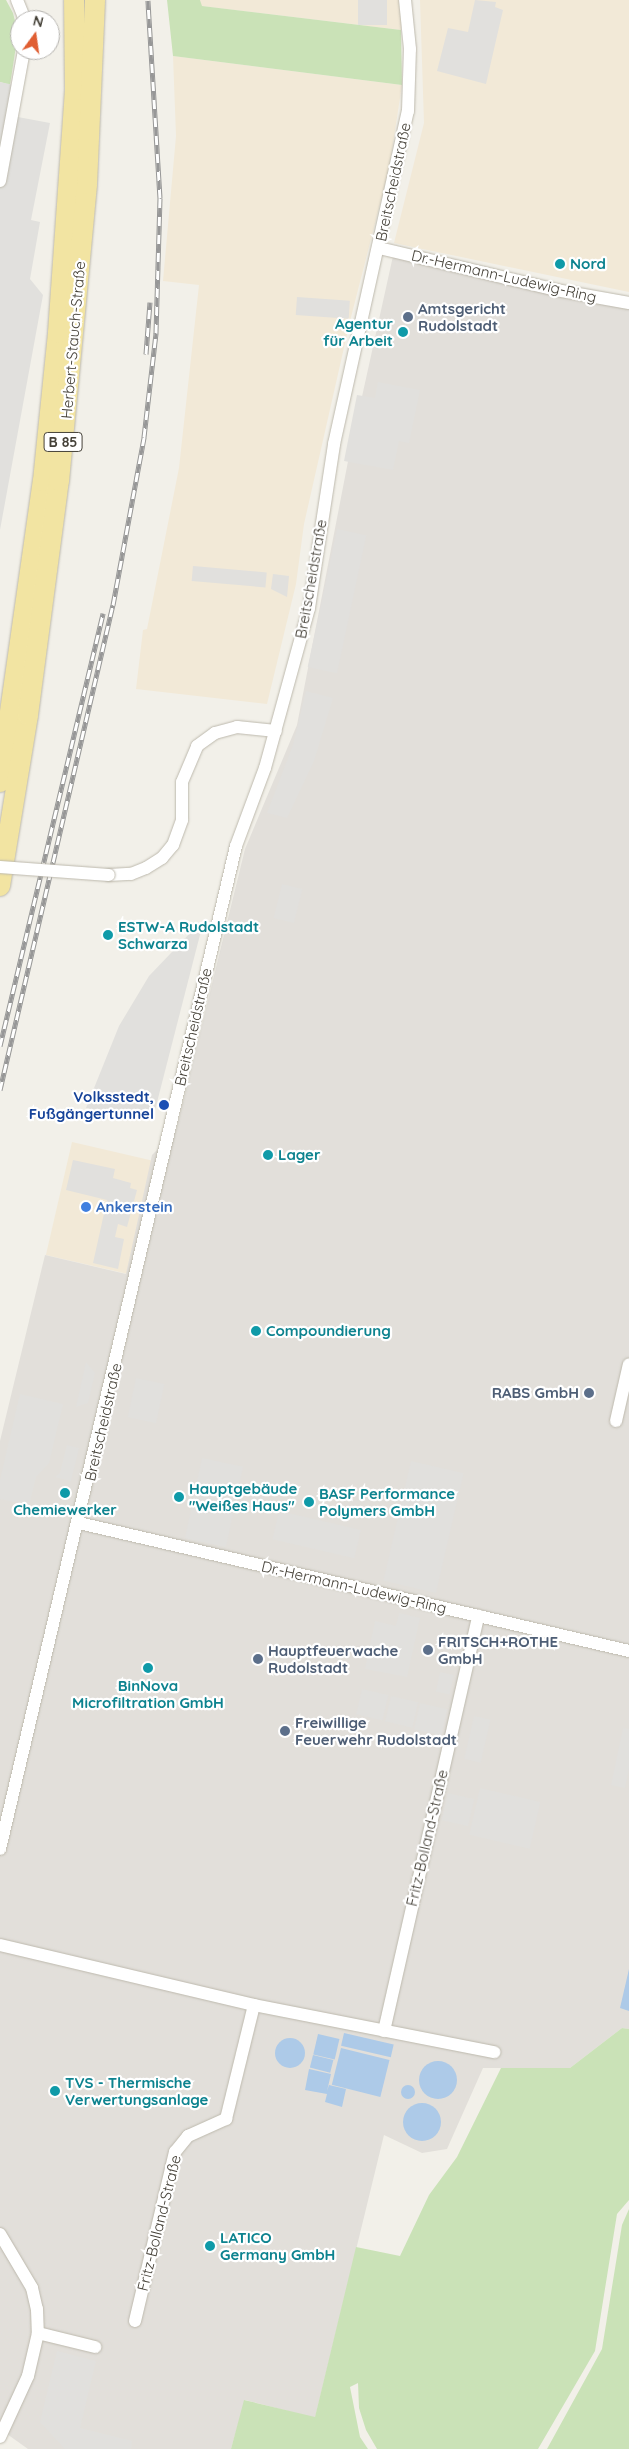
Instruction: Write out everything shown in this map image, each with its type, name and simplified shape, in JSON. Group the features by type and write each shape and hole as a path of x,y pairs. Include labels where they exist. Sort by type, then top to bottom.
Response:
{"main road":[{"name":"Herbert-Stauch-Straße","path":"0,782 43,481 58,333 75,90 74,0"},
{"name":"Herbert-Stauch-Straße","path":"0,886 28,715 59,481 87,184 95,0"}],"street":[{"name":"Breitscheidstraße","path":"0,1849 79,1523 236,846 266,768 309,608 334,444 408,111 410,49 405,0"},
{"path":"0,181 22,60"},
{"name":"Dr.-Hermann-Ludewig-Ring","path":"379,248 556,290 629,304"},
{"path":"0,866 110,875 132,874 146,868 162,858 173,845 182,820 182,782 197,746 215,733 237,727 276,730"},
{"path":"616,1421 629,1364"},
{"name":"Dr.-Hermann-Ludewig-Ring","path":"79,1523 629,1651"},
{"name":"Fritz-Bolland-Straße","path":"384,2031 478,1616"},
{"path":"0,1945 254,2005 494,2052"},
{"name":"Fritz-Bolland-Straße","path":"135,2321 175,2152 188,2136 226,2119 254,2005"},
{"path":"0,2234 32,2288 38,2309 38,2333 28,2376 3,2433"},
{"path":"38,2333 95,2347"}],"shaded area":[{"path":"200,0 406,0 401,30 201,6"},
{"path":"358,0 387,0 387,25 358,25"},
{"path":"420,0 629,0 629,292 394,243 424,123"},
{"path":"475,0 496,2 495,7 503,10 486,84 437,71 448,28 468,32"},
{"path":"173,56 402,85 389,169 350,321 304,524 296,584 267,704 136,689 143,630 147,629 179,468 199,285 163,281 176,136"},
{"path":"0,82 23,87 18,117 50,123 31,220 40,222 30,279 43,295 0,530"},
{"path":"393,256 629,309 629,2029 622,2028 570,2068 483,2068 447,2149 422,2153 384,2135 315,2418 245,2400 231,2449 28,2449 0,2429 0,1441 45,1255 126,1274 152,1155 176,1131 245,849 297,725 350,451"},
{"path":"297,297 350,301 349,319 296,315"},
{"path":"378,382 420,390 409,443 399,441 393,470 344,461 357,395 375,398"},
{"path":"337,529 366,535 337,673 308,667"},
{"path":"193,566 267,572 265,587 192,581"},
{"path":"273,574 289,576 287,597 271,589"},
{"path":"306,691 333,698 314,761 287,818 267,813 293,745"},
{"path":"282,884 302,889 294,923 274,918"},
{"path":"202,927 154,1114 121,1116 86,1108 119,1026 149,976 193,930"},
{"path":"72,1142 153,1161 127,1274 46,1255"},
{"path":"73,1160 115,1169 113,1178 131,1183 130,1188 137,1190 127,1227 118,1224 115,1237 124,1239 118,1269 93,1263 107,1200 66,1190"},
{"path":"86,1362 95,1373 88,1403 76,1407"},
{"path":"136,1378 164,1384 156,1423 128,1417"},
{"path":"20,1394 63,1404 49,1463 36,1477 29,1505 0,1499 0,1480"},
{"path":"67,1445 79,1448 71,1481 55,1477 60,1473"},
{"path":"202,1458 243,1467 226,1547 185,1538"},
{"path":"411,1461 464,1473 436,1593 383,1581"},
{"path":"254,1490 260,1490 264,1497 260,1504 254,1504 250,1500 250,1494"},
{"path":"279,1511 361,1530 354,1558 272,1539"},
{"path":"399,1613 420,1618 407,1677 365,1669 375,1621 396,1626"},
{"path":"452,1635 458,1635 462,1642 458,1649 452,1649 448,1645 448,1639"},
{"path":"440,1672 454,1675 450,1694 436,1692"},
{"path":"362,1689 388,1695 382,1720 356,1714"},
{"path":"391,1696 418,1702 412,1728 385,1721"},
{"path":"420,1703 447,1709 441,1736 414,1729"},
{"path":"474,1716 491,1720 481,1763 464,1759"},
{"path":"623,1728 629,1729 629,1769 625,1788 611,1785"},
{"path":"480,1788 540,1802 530,1849 469,1835"},
{"path":"448,1793 474,1799 468,1826 442,1820"},
{"path":"57,2351 96,2361 80,2428 132,2441 131,2449 65,2449 40,2422"}],"green space":[{"path":"0,0 6,0 11,10 10,60 14,60 10,85 0,82"},
{"path":"167,0 200,0 202,6 401,30 402,85 173,56"},
{"path":"622,2028 629,2029 629,2200 617,2214 595,2351 538,2449 377,2449 366,2430 359,2408 358,2383 350,2387 360,2437 368,2449 231,2449 244,2400 315,2417 356,2247 400,2256 429,2195 457,2157 501,2068 570,2068"},
{"path":"629,2209 629,2449 547,2449 602,2349 622,2225"}],"water":[{"path":"629,1969 629,2011 620,2008"},
{"path":"344,2033 394,2044 391,2057 341,2046"},
{"path":"318,2034 339,2039 335,2059 313,2054"},
{"path":"290,2038 301,2042 305,2053 301,2064 290,2068 279,2064 275,2053 279,2042"},
{"path":"341,2048 390,2060 380,2097 332,2085"},
{"path":"313,2055 333,2060 330,2073 310,2068"},
{"path":"438,2061 452,2066 457,2080 452,2094 438,2099 424,2094 419,2080 424,2066"},
{"path":"309,2069 331,2074 327,2091 329,2085 346,2089 342,2107 325,2102 327,2094 305,2090"},
{"path":"405,2085 411,2085 415,2092 411,2099 405,2099 401,2095 401,2089"},
{"path":"422,2103 436,2108 441,2122 436,2136 422,2141 408,2136 403,2122 408,2108"}],"railway":[{"path":"0,1090 113,605 144,437 156,333 160,198 148,0"},
{"path":"146,354 150,302"},
{"path":"0,1046 103,613"}],"place":[{"name":"Nord","path":"560,264"},
{"name":"Amtsgericht Rudolstadt","path":"408,317"},
{"name":"Agentur für Arbeit","path":"403,332"},
{"name":"ESTW-A Rudolstadt Schwarza","path":"108,935"},
{"name":"Volksstedt, Fußgängertunnel","path":"164,1105"},
{"name":"Lager","path":"268,1155"},
{"name":"Ankerstein","path":"86,1207"},
{"name":"Compoundierung","path":"256,1331"},
{"name":"RABS GmbH","path":"589,1393"},
{"name":"Chemiewerker","path":"65,1493"},
{"name":"Hauptgebäude \"Weißes Haus\"","path":"179,1497"},
{"name":"BASF Performance Polymers GmbH","path":"309,1502"},
{"name":"FRITSCH+ROTHE GmbH","path":"428,1650"},
{"name":"Hauptfeuerwache Rudolstadt","path":"258,1659"},
{"name":"BinNova Microfiltration GmbH","path":"148,1668"},
{"name":"Freiwillige Feuerwehr Rudolstadt","path":"285,1731"},
{"name":"TVS - Thermische Verwertungsanlage","path":"55,2091"},
{"name":"LATICO Germany GmbH","path":"210,2246"}]}
